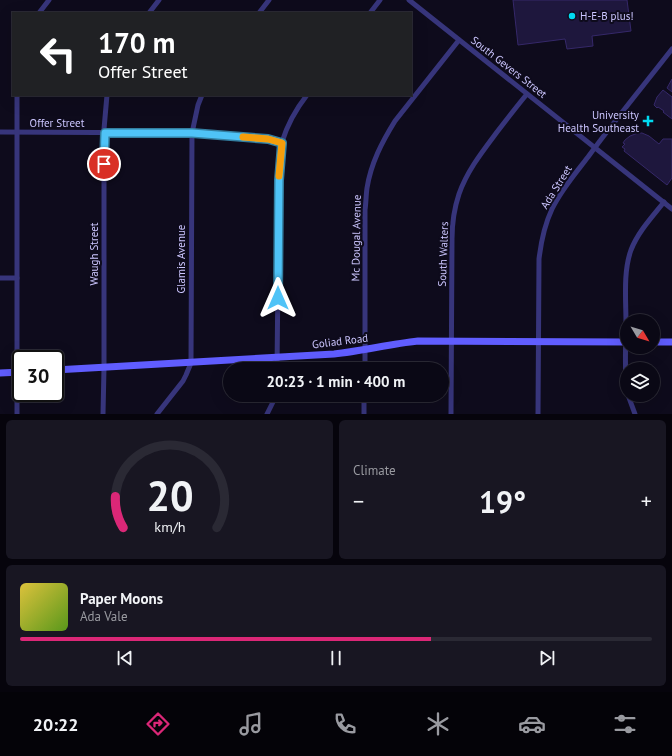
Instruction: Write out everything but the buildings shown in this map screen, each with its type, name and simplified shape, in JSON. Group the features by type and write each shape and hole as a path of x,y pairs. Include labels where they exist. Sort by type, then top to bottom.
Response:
{"main road":[{"name":"Goliad Road","path":"64,370 334,354 418,341 620,342"},
{"path":"660,342 672,342"},
{"path":"0,373 12,372"}],"street":[{"path":"40,12 49,0"},
{"path":"150,12 159,0"},
{"path":"260,12 269,0"},
{"path":"371,12 380,0"},
{"name":"South Gevers Street","path":"409,0 672,209"},
{"name":"Mc Dougal Avenue","path":"365,362 365,210 367,189 373,162 386,134 395,121 459,40"},
{"name":"Ada Street","path":"538,414 539,259 540,246 547,221 564,188 594,147 672,49"},
{"name":"South Walters","path":"452,414 452,224 459,195 468,174 479,155 527,94"},
{"path":"17,96 19,350"},
{"name":"Waugh Street","path":"103,414 105,104 107,96"},
{"name":"Glamis Avenue","path":"157,414 183,381 191,362 192,133 198,105 202,96"},
{"path":"277,362 279,180 282,143 294,114 305,96"},
{"name":"Offer Street","path":"0,132 192,133 268,139 282,143"},
{"path":"626,314 626,275 633,246 640,232 664,202"},
{"path":"0,278 17,278"},
{"path":"16,414 17,402"},
{"path":"267,414 273,402"},
{"path":"364,402 364,414"},
{"path":"629,402 635,414"}],"slow traffic":[{"path":"243,137 268,139 282,143 279,176"}],"place":[{"name":"H-E-B plus!","path":"572,16"},
{"name":"University Health Southeast","path":"648,121"}],"route":[{"path":"104,164 105,133 192,133 268,139 282,143 279,180 278,298"}]}
